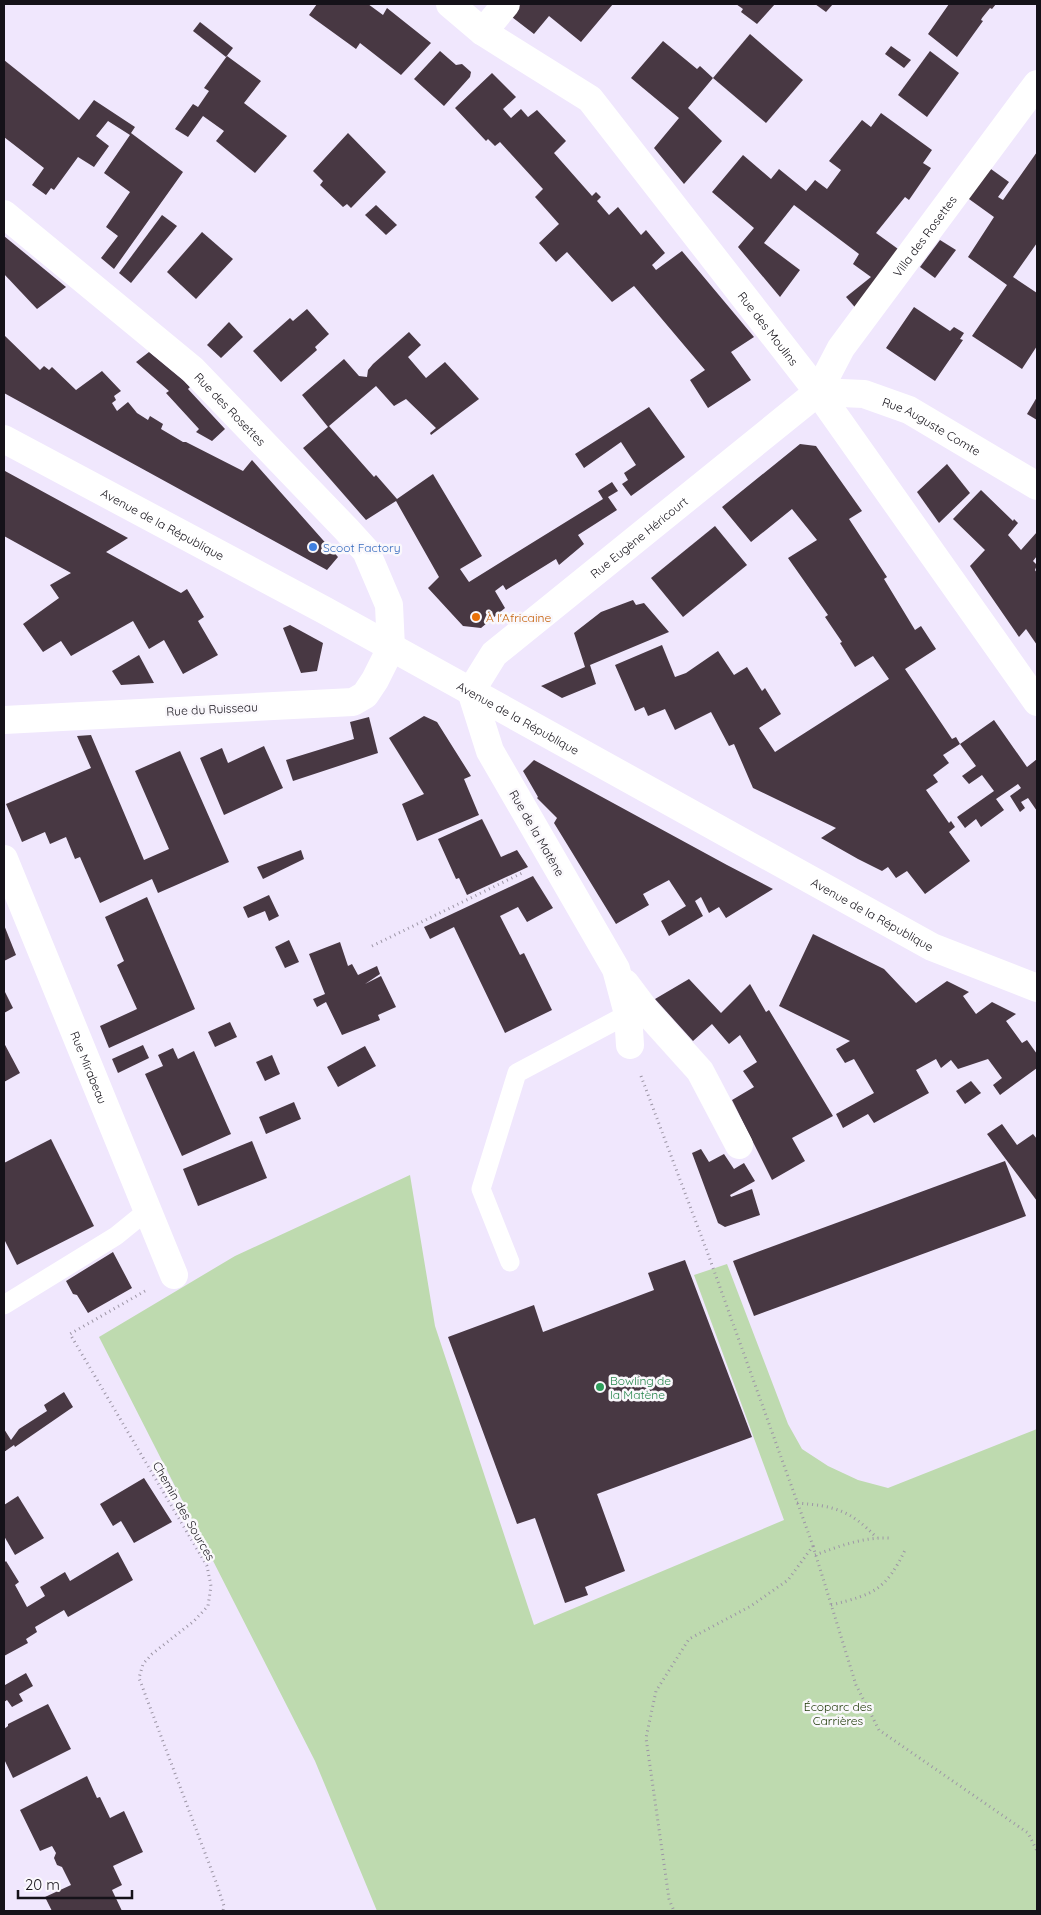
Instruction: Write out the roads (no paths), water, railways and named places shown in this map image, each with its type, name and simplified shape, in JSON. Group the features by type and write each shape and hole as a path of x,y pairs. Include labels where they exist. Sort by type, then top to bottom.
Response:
{"street":[{"name":"Rue des Moulins","path":"450,4 483,32 590,99 818,392 1037,702"},
{"path":"483,32 506,4"},
{"name":"Villa des Rosettes","path":"818,392 842,348 1037,84"},
{"name":"Rue des Rosettes","path":"4,214 192,369 346,529 366,552 389,605 391,648"},
{"name":"Rue Auguste Comte","path":"818,392 864,394 909,410 1037,486"},
{"name":"Rue Eugène Héricourt","path":"472,692 494,654 818,392"},
{"name":"Avenue de la République","path":"4,439 324,610 932,947 1037,988"},
{"name":"Rue du Ruisseau","path":"4,720 353,702 365,695 391,648"},
{"name":"Rue de la Matène","path":"472,692 490,751 616,969 646,1011 700,1071 739,1145"},
{"name":"Rue Mirabeau","path":"4,859 174,1275"},
{"name":"Rue de la Matène","path":"616,969 628,1014 630,1045"}],"lane":[{"path":"510,1262 481,1189 517,1073 628,1014"},
{"path":"4,1305 116,1236 148,1210"}],"place":[{"name":"Scoot Factory","path":"313,547"},
{"name":"À l'Africaine","path":"476,617"},
{"name":"Bowling de la Matène","path":"600,1387"}],"park label":[{"name":"Écoparc des Carrières","path":"838,1713"}]}
